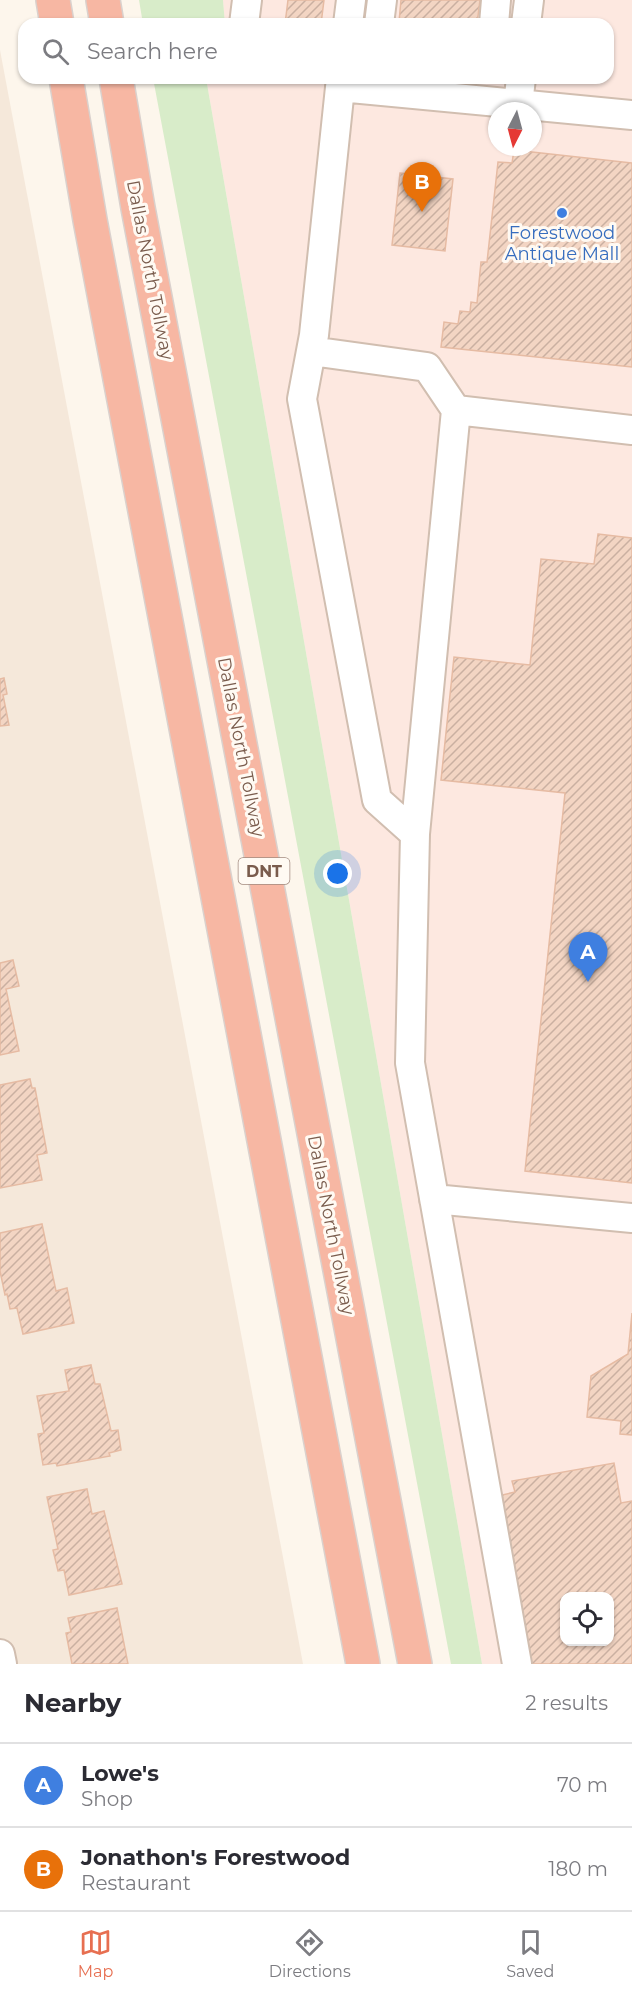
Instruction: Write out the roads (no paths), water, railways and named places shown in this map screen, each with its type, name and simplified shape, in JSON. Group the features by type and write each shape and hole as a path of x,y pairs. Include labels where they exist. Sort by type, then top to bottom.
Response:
{"highway":[{"path":"53,0 56,18"},
{"path":"103,0 106,18"},
{"name":"DNT","path":"67,84 90,220 363,1664"},
{"name":"Dallas North Tollway","path":"117,84 138,208 415,1664"}],"street":[{"path":"245,18 247,0"},
{"path":"349,18 351,0"},
{"path":"380,18 382,0"},
{"path":"494,18 496,0"},
{"path":"527,18 529,0"},
{"path":"341,84 311,351 302,399 377,800 415,834"},
{"path":"381,84 519,91 632,115"},
{"path":"311,351 427,367 456,410 415,834 410,1063 517,1664"},
{"path":"456,410 632,430"},
{"path":"434,1199 632,1218"},
{"path":"0,1654 2,1664"}],"place":[{"name":"Jonathon's Forestwood","path":"422,212"},
{"name":"Forestwood Antique Mall","path":"562,213"},
{"name":"Lowe's","path":"588,982"}]}
